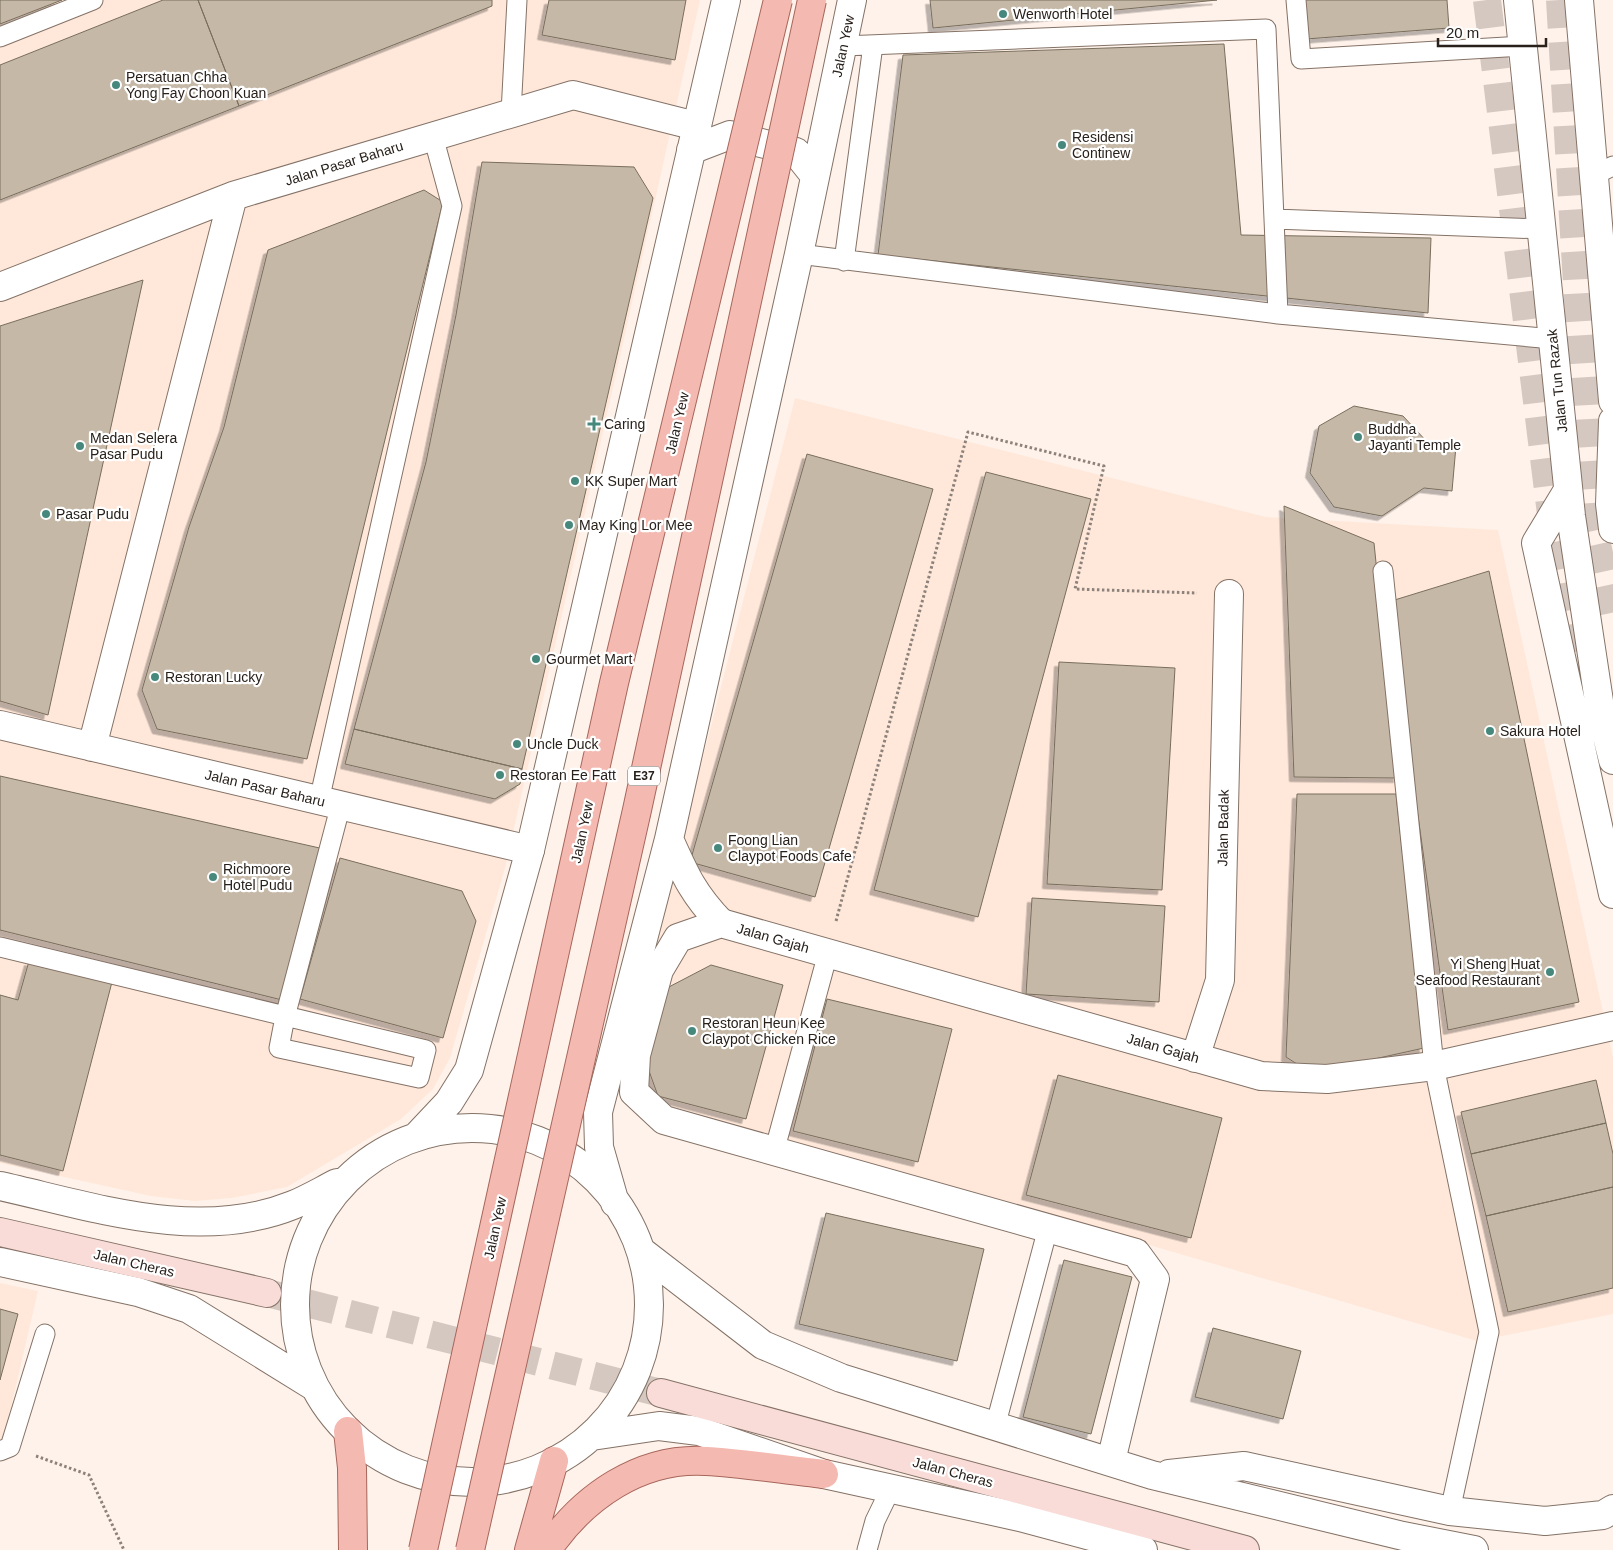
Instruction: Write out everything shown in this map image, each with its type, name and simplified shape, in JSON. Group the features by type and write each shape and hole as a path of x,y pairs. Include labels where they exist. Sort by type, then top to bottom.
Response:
{"main road":[{"name":"Jalan Yew","path":"423,1550 614,683 778,0"},
{"name":"E37","path":"470,1550 634,820 812,0"},
{"name":"Jalan Cheras","path":"0,1232 267,1293"},
{"name":"Jalan Cheras","path":"660,1393 1245,1550"},
{"path":"348,1432 352,1468 353,1550"},
{"path":"529,1550 554,1461"},
{"path":"547,1550 563,1526 598,1493 635,1473 661,1466 705,1461 824,1474"}],"street":[{"path":"0,1186 150,1218 197,1222 241,1219 293,1206 353,1175 383,1154 417,1136 450,1102 469,1070 530,850 726,0"},
{"name":"Jalan Yew","path":"615,1203 599,1147 598,1112 670,839 799,254 852,0"},
{"name":"Jalan Tun Razak","path":"1518,0 1569,503 1600,708 1613,760"},
{"path":"1578,0 1603,171 1613,402"},
{"name":"Jalan Pasar Baharu","path":"0,288 233,196 573,95 694,138"},
{"path":"694,138 730,135 796,152 815,176"},
{"path":"92,747 233,196"},
{"path":"1611,516 1613,421"},
{"path":"1569,503 1536,543 1613,894"},
{"name":"Jalan Badak","path":"1195,1058 1220,980 1229,594"},
{"name":"Jalan Pasar Baharu","path":"0,724 530,850"},
{"path":"670,839 688,884 704,906 721,923 678,938 659,970 636,1055 634,1092 664,1120 1136,1253 1155,1279 1111,1461"},
{"name":"Jalan Gajah","path":"721,923 1261,1076 1327,1079 1434,1066 1613,1026"},
{"path":"353,1175 326,1202 306,1236 294,1282 294,1322 299,1352 315,1387 348,1432 393,1464 446,1481 501,1480 554,1461 592,1436 622,1402 643,1362 653,1324 650,1284 630,1226 615,1203 583,1169 553,1149 515,1134 466,1128 417,1136"},
{"path":"640,1251 763,1345 841,1378 1152,1475 1403,1536 1474,1550"},
{"path":"0,1262 138,1292 189,1309 236,1336 315,1387"},
{"path":"592,1436 659,1426 699,1431 824,1474 1020,1517 1143,1550"},
{"path":"1152,1475 1244,1466 1450,1511 1545,1521 1603,1515 1613,1509"},
{"path":"1020,1517 1096,1550"}],"lane":[{"path":"0,37 93,0"},
{"path":"511,113 517,0"},
{"path":"1296,0 1301,59 1523,46"},
{"path":"843,46 1266,29 1278,314"},
{"path":"844,261 873,45"},
{"path":"0,947 285,1017 426,1050 419,1078 280,1048 285,1017 291,1002 452,206 433,136"},
{"path":"1274,219 1542,229"},
{"path":"799,254 1278,314 1553,339"},
{"path":"1383,571 1434,1066 1489,1332 1450,1511"},
{"path":"774,1152 828,953"},
{"path":"995,1427 1048,1228"},
{"path":"5,1449 45,1334"},
{"path":"867,1550 875,1522 891,1488"}],"path":[{"path":"828,953 968,432 1104,466 1075,590 1229,594"},
{"path":"5,1449 89,1476 124,1550"}],"shaded area":[{"path":"0,0 700,0 505,868 450,1058 433,1089 401,1119 287,1187 232,1198 195,1201 151,1196 0,1163"},
{"path":"795,398 1266,517 1498,530 1613,1058 1613,1314 1477,1341 1105,1232 667,1109 625,1062"},
{"path":"0,1283 38,1291 3,1441 0,1442"}],"building":[{"path":"0,0 62,0 0,24"},
{"name":"Persatuan Chha Yong Fay Choon Kuan","path":"163,0 198,0 239,106 0,200 0,65"},
{"path":"198,0 492,0 492,6 239,106"},
{"path":"549,0 686,0 675,60 542,35"},
{"name":"Wenworth Hotel","path":"930,0 1217,0 933,28"},
{"path":"1303,0 1447,0 1449,28 1306,39"},
{"name":"Residensi Continew","path":"1224,44 1241,235 1431,238 1428,313 878,255 903,55"},
{"path":"482,162 634,167 653,198 522,769 354,729 426,462 456,315"},
{"path":"424,190 443,202 307,759 157,729 142,690 189,527 224,427 268,250"},
{"name":"Pasar Pudu","path":"143,280 48,715 0,701 0,326"},
{"path":"1354,406 1403,416 1429,444 1456,446 1452,491 1424,488 1382,516 1334,507 1310,473 1319,426"},
{"path":"807,454 933,489 815,897 690,862"},
{"path":"986,472 1091,499 978,917 874,890"},
{"path":"1284,506 1374,543 1398,778 1294,777"},
{"path":"1489,571 1579,1002 1448,1030 1388,602"},
{"path":"1059,662 1175,668 1162,890 1047,884"},
{"path":"354,729 522,769 520,784 495,799 345,764"},
{"path":"0,776 324,849 286,1001 0,930"},
{"path":"1297,794 1396,794 1424,1048 1311,1073 1286,1057"},
{"path":"340,858 462,891 476,921 443,1038 300,999"},
{"path":"1032,898 1165,906 1159,1002 1026,994"},
{"path":"29,961 112,982 63,1171 0,1155 0,995 18,1000"},
{"path":"711,965 783,985 746,1119 658,1096 644,1057 665,989"},
{"path":"827,999 952,1029 918,1162 793,1131"},
{"path":"1058,1075 1222,1118 1191,1238 1026,1195"},
{"path":"1596,1080 1606,1123 1471,1154 1461,1112"},
{"path":"1606,1123 1613,1154 1613,1187 1486,1216 1471,1154"},
{"path":"1613,1187 1613,1288 1508,1312 1486,1216"},
{"path":"826,1213 984,1249 957,1361 799,1324"},
{"path":"1064,1260 1132,1277 1091,1434 1023,1417"},
{"path":"0,1309 18,1314 0,1380"},
{"path":"1213,1328 1301,1351 1283,1419 1195,1397"}],"tunnel":[{"path":"1487,0 1554,538 1597,762"},
{"path":"1560,0 1591,517 1613,618"},
{"path":"267,1293 661,1393"}],"place":[{"name":"Wenworth Hotel","path":"1003,14"},
{"name":"Persatuan Chha Yong Fay Choon Kuan","path":"116,85"},
{"name":"Residensi Continew","path":"1062,145"},
{"name":"Caring","path":"594,424"},
{"name":"Buddha Jayanti Temple","path":"1358,437"},
{"name":"Medan Selera Pasar Pudu","path":"80,446"},
{"name":"KK Super Mart","path":"575,481"},
{"name":"Pasar Pudu","path":"46,514"},
{"name":"May King Lor Mee","path":"569,525"},
{"name":"Gourmet Mart","path":"536,659"},
{"name":"Restoran Lucky","path":"155,677"},
{"name":"Sakura Hotel","path":"1490,731"},
{"name":"Uncle Duck","path":"517,744"},
{"name":"Restoran Ee Fatt","path":"500,775"},
{"name":"Foong Lian Claypot Foods Cafe","path":"718,848"},
{"name":"Richmoore Hotel Pudu","path":"213,877"},
{"name":"Yi Sheng Huat Seafood Restaurant","path":"1550,972"},
{"name":"Restoran Heun Kee Claypot Chicken Rice","path":"692,1031"}]}
